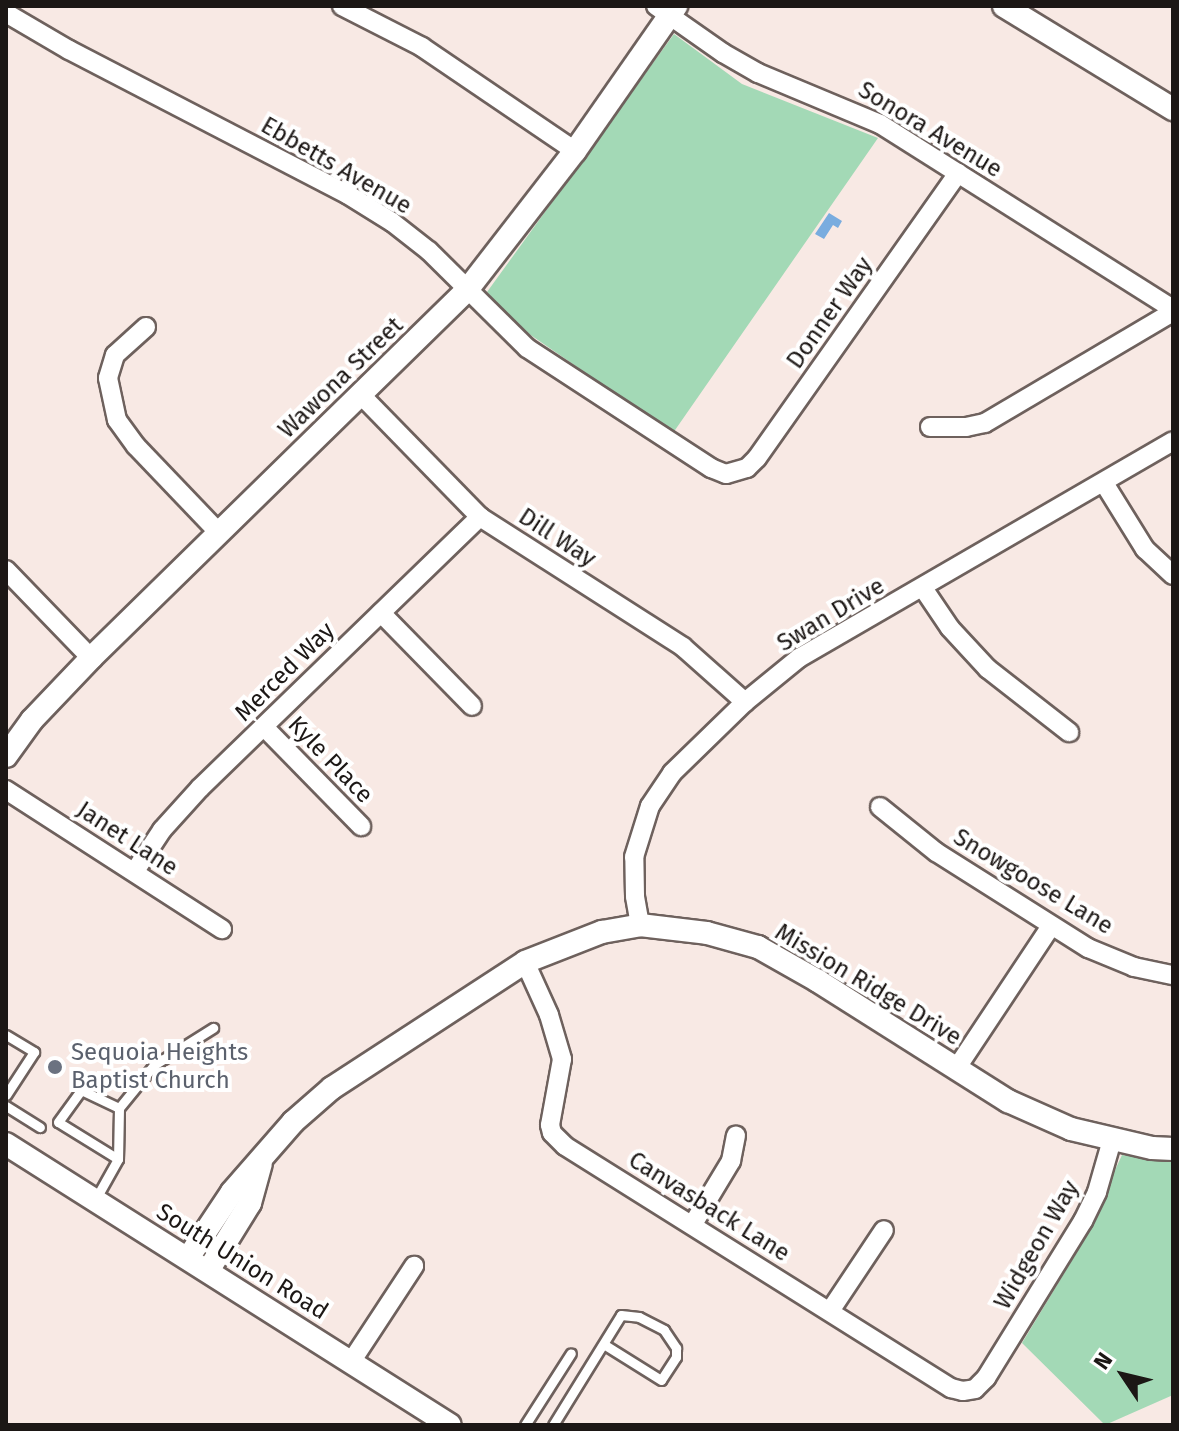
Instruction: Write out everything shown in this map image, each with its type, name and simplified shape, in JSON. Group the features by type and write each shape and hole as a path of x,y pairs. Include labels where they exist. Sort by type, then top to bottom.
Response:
{"street":[{"path":"342,6 422,47 575,151"},
{"path":"1004,6 1173,109"},
{"name":"Wawona Street","path":"6,756 32,720 91,658 467,290 575,151 667,9"},
{"name":"Sonora Avenue","path":"667,9 723,53 758,73 880,124 1173,311"},
{"name":"Ebbetts Avenue","path":"6,13 69,50 347,194 429,251 527,348 711,468 735,474"},
{"name":"Donner Way","path":"735,474 757,458 958,173"},
{"path":"930,427 966,427 985,423 1173,311"},
{"path":"146,327 115,355 108,378 117,420 136,446 219,533"},
{"name":"Dill Way","path":"361,395 480,517 683,647 745,702"},
{"name":"Swan Drive","path":"640,925 635,896 634,857 650,806 672,773 745,702 799,658 1173,441"},
{"path":"1104,483 1145,549 1173,575"},
{"name":"Merced Way","path":"135,871 181,809 480,517"},
{"path":"6,570 91,658"},
{"path":"923,588 950,628 988,669 1069,732"},
{"path":"381,613 472,706"},
{"name":"Kyle Place","path":"264,727 361,826"},
{"name":"Janet Lane","path":"6,790 222,929"},
{"name":"Snowgoose Lane","path":"880,807 936,852 1088,948 1134,967 1173,975"},
{"name":"Mission Ridge Drive","path":"188,1258 232,1192 293,1122 332,1088 525,962 602,932 640,925 707,933 758,947 818,981 1008,1101 1071,1129 1112,1140 1173,1149"},
{"path":"956,1069 1051,926"},
{"name":"Canvasback Lane","path":"525,962 549,1015 562,1059 550,1125 552,1133 565,1146 951,1388 963,1391 975,1389 992,1369"},
{"path":"693,1224 731,1161 736,1135"},
{"name":"Widgeon Way","path":"992,1369 1083,1221 1102,1179 1112,1140"},
{"name":"South Union Road","path":"6,1144 450,1425"},
{"name":"Mission Ridge Drive","path":"208,1271 250,1203 261,1162"},
{"path":"830,1311 884,1230"},
{"path":"351,1362 414,1266"}],"lane":[{"path":"95,1200 118,1159 119,1108 154,1065 213,1028"},
{"path":"6,1035 34,1052 6,1095"},
{"path":"6,1073 16,1079"},
{"path":"118,1159 58,1122 81,1090 119,1108"},
{"path":"6,1106 40,1127"},
{"path":"553,1425 621,1315 630,1314 664,1330 676,1348 676,1357 661,1380 605,1345"},
{"path":"525,1425 571,1353"}],"green space":[{"path":"674,34 742,84 878,138 673,433 519,327 487,292"},
{"path":"1122,1155 1173,1162 1173,1395 1105,1425 1022,1343 1077,1252"}],"water":[{"path":"829,213 842,221 838,228 833,225 824,239 815,234"}],"place":[{"name":"Sequoia Heights Baptist Church","path":"55,1067"}]}
